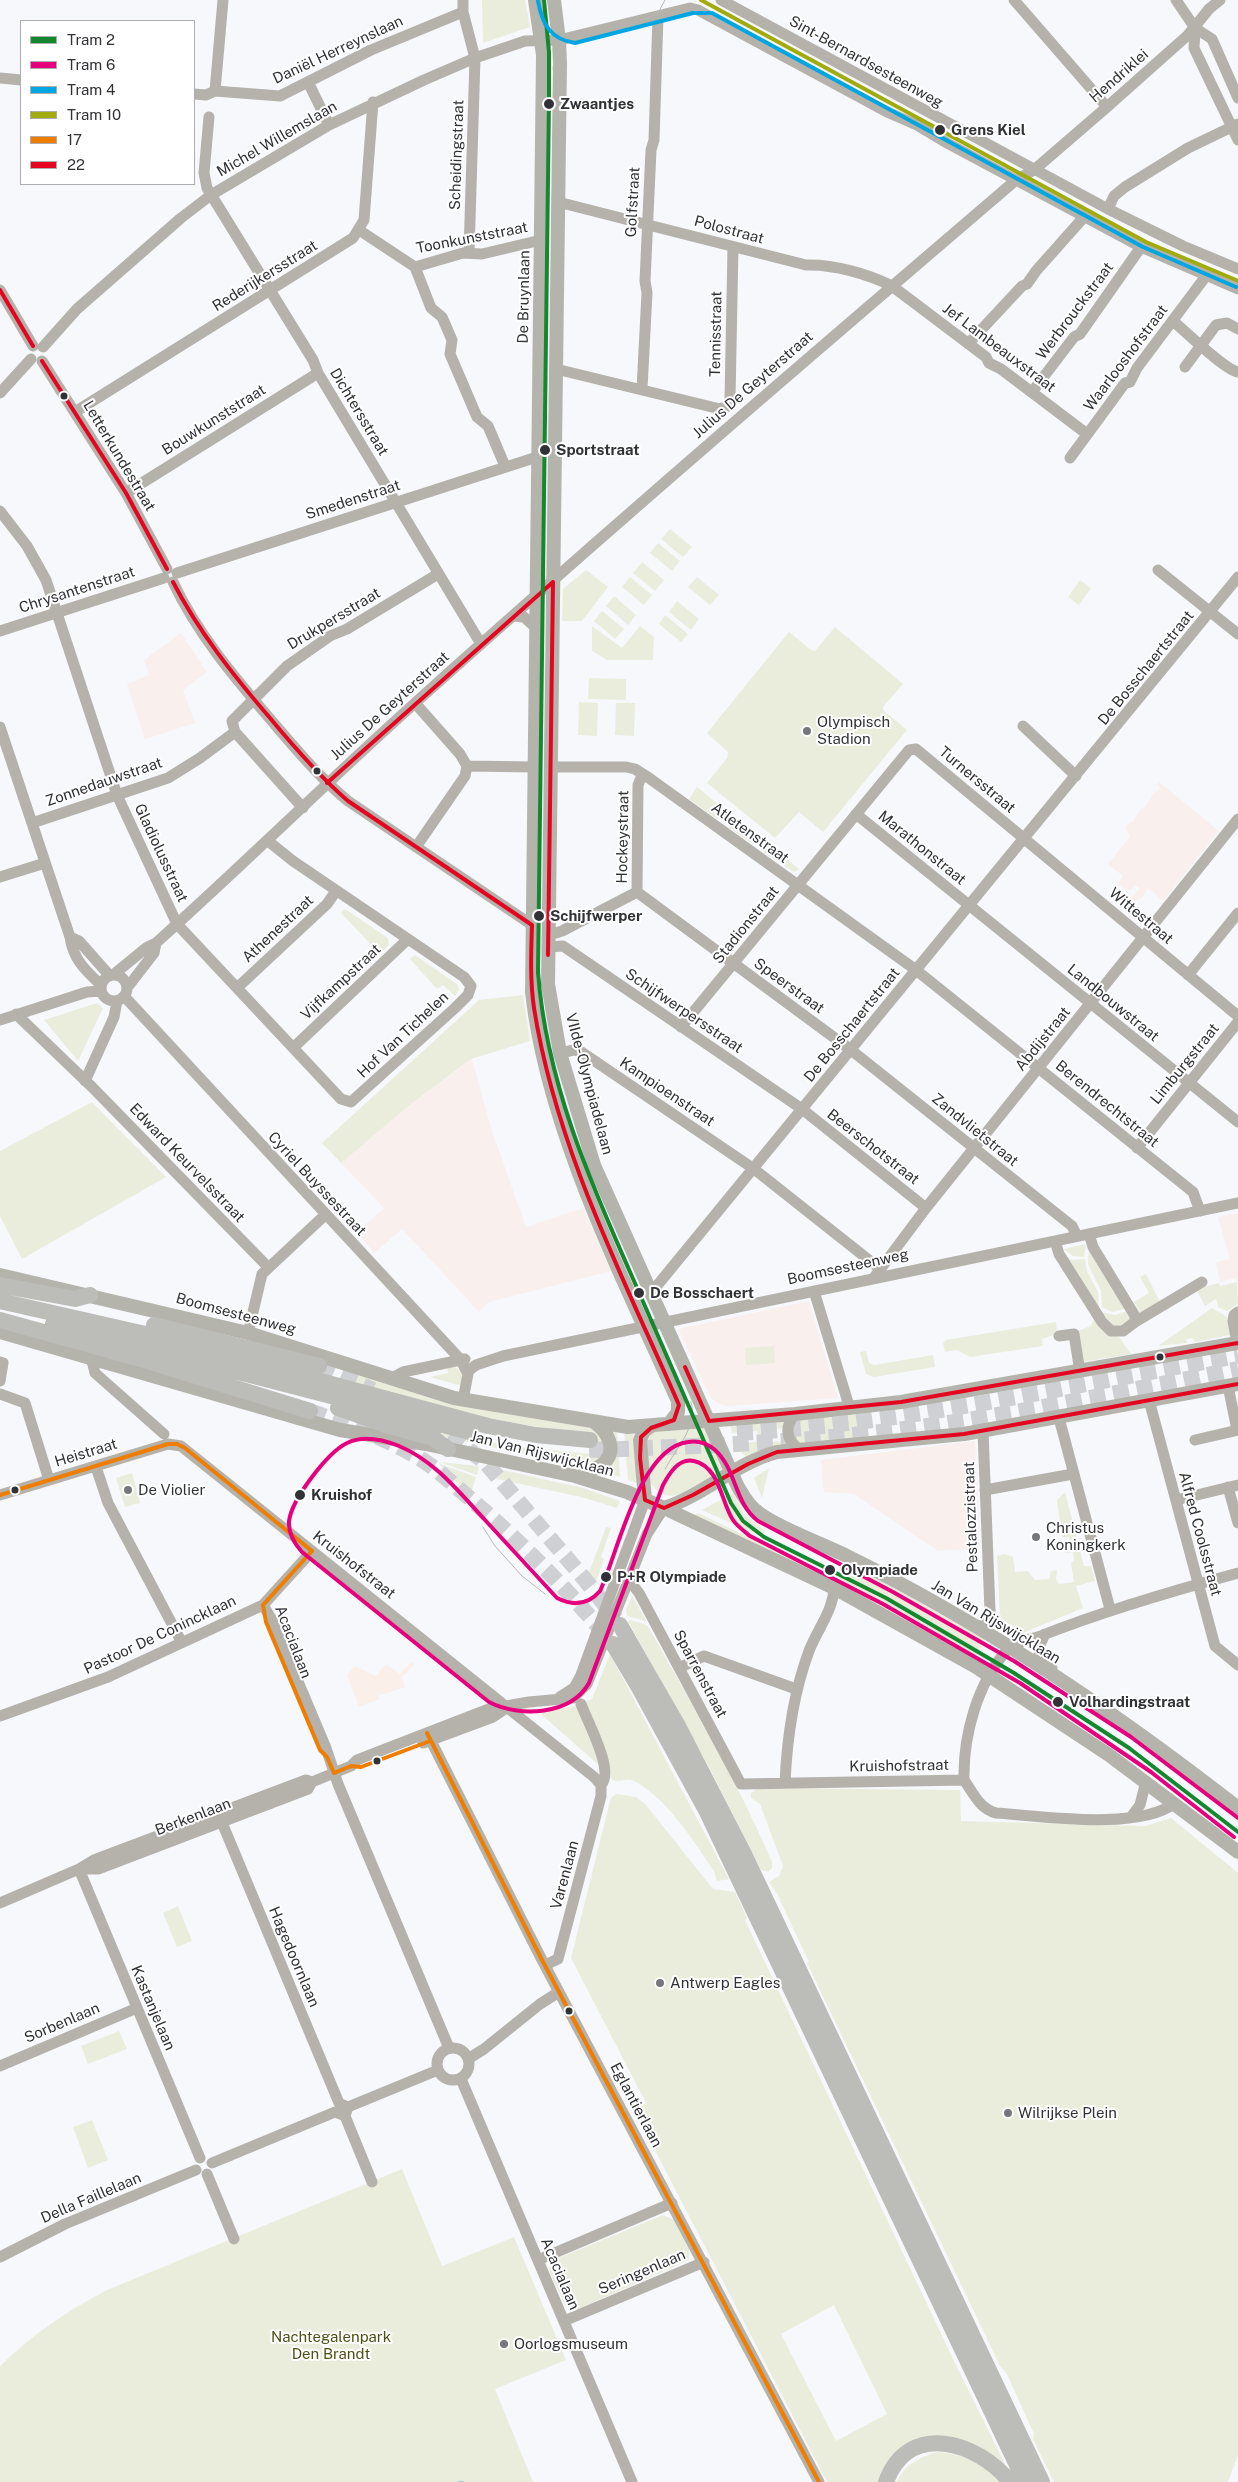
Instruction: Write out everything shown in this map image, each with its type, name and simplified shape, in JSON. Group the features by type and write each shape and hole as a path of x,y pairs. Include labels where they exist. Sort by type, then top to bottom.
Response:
{"highway":[{"path":"0,1285 75,1299 90,1295"},
{"path":"0,1294 143,1323 319,1366"},
{"path":"0,1301 141,1333 488,1426 590,1445 534,1445 482,1435 0,1311"},
{"path":"0,1320 141,1359 310,1411"},
{"path":"278,1383 321,1402 383,1424 433,1438 448,1448"},
{"path":"620,1625 673,1717 724,1813 805,1979 1042,2482"},
{"path":"613,1644 707,1812 1025,2482"},
{"path":"886,2482 892,2469 906,2453 927,2445 940,2444 964,2447 978,2453 995,2466 1010,2482"}],"main road":[{"name":"De Bruynlaan","path":"536,0 542,40 536,596"},
{"path":"553,582 559,40 554,0"},
{"name":"VIIde-Olympiadelaan","path":"553,582 548,930 549,995 560,1053 594,1165 709,1421"},
{"path":"536,596 531,976 534,1008 551,1085 585,1186 678,1401 678,1412 669,1424"},
{"name":"Boomsesteenweg","path":"0,1275 248,1333 392,1378"},
{"path":"0,1332 91,1357"},
{"path":"392,1378 463,1400 628,1427 850,1409 943,1396 1237,1343"},
{"name":"Jan Van Rijswijcklaan","path":"91,1357 340,1430 448,1448 574,1476 664,1508 834,1588 990,1676 1146,1781 1238,1852"},
{"path":"664,1508 678,1503 766,1454 983,1431 1233,1385"},
{"name":"Jan Van Rijswijcklaan","path":"709,1421 744,1498 761,1514 854,1559 980,1630 1063,1682 1185,1767 1238,1808"},
{"path":"574,1476 601,1465 609,1455 610,1442 607,1434 594,1422"},
{"path":"645,1500 640,1440 644,1431 651,1426"}],"street":[{"path":"215,90 223,0"},
{"name":"Sint-Bernardsesteenweg","path":"722,0 1108,209 1183,246 1238,269"},
{"path":"1014,0 1107,107"},
{"path":"1176,0 1195,28 1212,39 1238,98"},
{"name":"Hendriklei","path":"1016,180 1034,170 1107,107 1195,28 1209,9 1220,0"},
{"name":"Daniël Herreynslaan","path":"195,94 206,95 215,90 280,96 463,6"},
{"name":"Scheidingstraat","path":"463,6 475,58 469,253"},
{"name":"Michel Willemslaan","path":"38,347 77,309 168,228 211,195 329,125 373,102 475,58 530,40 559,40 658,16 689,6"},
{"name":"Sint-Bernardsesteenweg","path":"689,6 887,112 918,125 1141,247 1238,289"},
{"name":"Golfstraat","path":"642,389 658,16"},
{"path":"1195,28 1194,48 1235,126 1238,140"},
{"path":"0,78 20,80"},
{"path":"308,82 329,125"},
{"path":"360,230 364,220 373,102"},
{"name":"Dichtersstraat","path":"209,117 204,173 207,188 313,360 318,373 395,502 401,507 438,574 482,644"},
{"path":"1108,209 1114,196 1125,187 1188,148 1235,126"},
{"name":"Julius De Geyterstraat","path":"101,988 111,975 146,948 156,943 268,841 327,783 553,582 652,491 1016,180"},
{"name":"Polostraat","path":"558,202 806,265 820,265 881,281 892,286"},
{"path":"968,344 1022,286 1027,284 1084,217"},
{"name":"Toonkunststraat","path":"360,230 415,267 463,252 482,254 541,240"},
{"name":"Rederijkersstraat","path":"75,412 353,238 360,230"},
{"name":"Tennisstraat","path":"728,406 730,399 733,247"},
{"name":"Werbrouckstraat","path":"1032,392 1074,337 1080,334 1141,247"},
{"path":"415,267 431,308 442,317 452,340 450,354 477,418 488,426 505,466"},
{"name":"Waarlooshofstraat","path":"1070,458 1125,383 1130,382 1137,368 1206,276"},
{"name":"Jef Lambeauxstraat","path":"892,286 986,357 989,363 1001,368 1087,434"},
{"path":"0,290 38,347 46,354 36,360 0,393"},
{"path":"1173,322 1202,344 1206,350 1238,372"},
{"path":"1185,367 1220,322 1226,322 1238,329"},
{"name":"Letterkundestraat","path":"36,360 75,412 126,493 196,625 252,699 327,783"},
{"path":"556,369 720,409 728,406 738,418"},
{"name":"Bouwkunststraat","path":"126,493 318,373"},
{"name":"Smedenstraat","path":"170,576 537,457"},
{"name":"Gladiolusstraat","path":"0,511 27,546 46,580 117,795 177,924"},
{"path":"1158,570 1238,634"},
{"name":"Drukpersstraat","path":"252,699 287,666 330,636 347,629 438,574"},
{"name":"Chrysantenstraat","path":"0,631 170,576"},
{"name":"De Bosschaertstraat","path":"651,1293 1238,577"},
{"path":"513,616 524,617 536,628"},
{"path":"252,699 232,721 234,732 303,808"},
{"path":"415,703 460,754 468,766"},
{"path":"1023,726 1076,776"},
{"path":"0,727 76,959 101,988 108,1000 123,995"},
{"name":"Zonnedauwstraat","path":"32,823 168,778 200,758 234,732"},
{"name":"Turnersstraat","path":"909,750 916,749 1025,839"},
{"name":"Stadionstraat","path":"682,1027 909,750"},
{"path":"468,766 534,767"},
{"path":"416,847 465,776 468,766"},
{"name":"Atletenstraat","path":"550,767 626,767 635,769 916,970"},
{"name":"Hockeystraat","path":"562,931 637,892 638,785 642,775"},
{"path":"327,783 348,801 532,925"},
{"name":"Marathonstraat","path":"856,814 969,906"},
{"name":"Abdijstraat","path":"876,1274 926,1208 1238,819"},
{"name":"Wittestraat","path":"1025,839 1238,1016"},
{"name":"Hof Van Tichelen","path":"177,924 341,1099 351,1102 456,1008 469,992 469,982 336,891 268,841"},
{"path":"0,878 45,863"},
{"name":"Athenestraat","path":"238,987 327,904 336,891"},
{"name":"Speerstraat","path":"637,892 851,1050"},
{"name":"Landbouwstraat","path":"969,906 1238,1122"},
{"path":"1188,976 1238,913"},
{"path":"548,930 556,933 562,931 563,946 548,947"},
{"path":"70,937 79,941 111,975 122,978 123,995 85,1081"},
{"name":"Vijfkampstraat","path":"294,1047 408,939"},
{"name":"Julius De Geyterstraat","path":"123,995 154,953 156,943"},
{"name":"Schijfwerpersstraat","path":"563,946 802,1109"},
{"name":"Berendrechtstraat","path":"916,970 1193,1192 1200,1211"},
{"path":"0,1020 101,988"},
{"name":"Cyriel Buyssestraat","path":"123,995 460,1359 468,1371"},
{"name":"Edward Keurvelsstraat","path":"16,1014 85,1081 268,1267"},
{"name":"Limburgstraat","path":"1137,1148 1238,1022"},
{"name":"Kampioenstraat","path":"560,1053 574,1050 580,1051 754,1169 876,1274"},
{"name":"Zandvlietstraat","path":"851,1050 1072,1226 1076,1236"},
{"name":"Beerschotstraat","path":"802,1109 926,1208"},
{"name":"Boomsesteenweg","path":"468,1371 476,1365 504,1356 814,1291 876,1274 1055,1241 1238,1203"},
{"path":"248,1333 259,1280 268,1267 325,1215"},
{"path":"1089,1234 1093,1247 1134,1312 1135,1322"},
{"path":"1055,1241 1059,1254 1106,1327 1116,1332 1202,1282"},
{"path":"814,1291 850,1409"},
{"path":"1237,1343 1232,1321 1234,1315 1238,1312"},
{"path":"1059,1336 1074,1334 1080,1372"},
{"path":"392,1378 403,1372 460,1359 504,1356"},
{"path":"91,1357 95,1373 164,1434"},
{"path":"0,1362 3,1363 0,1381"},
{"path":"463,1400 468,1371"},
{"path":"1195,1440 1237,1430 1233,1385"},
{"path":"0,1394 25,1403 49,1480"},
{"name":"Alfred Coolsstraat","path":"1149,1400 1215,1646 1238,1665"},
{"path":"795,1414 789,1422 787,1432 790,1442 799,1449"},
{"path":"1059,1418 1110,1609"},
{"name":"Pestalozzistraat","path":"980,1630 990,1611 983,1431"},
{"name":"Heistraat","path":"0,1495 168,1444 182,1446"},
{"name":"Kruishofstraat","path":"182,1446 508,1707 594,1777 601,1785"},
{"path":"96,1467 108,1502 181,1641"},
{"path":"985,1490 1074,1474"},
{"path":"1176,1500 1233,1486 1238,1523"},
{"path":"556,1699 570,1692 581,1675 645,1500"},
{"path":"508,1707 573,1698 587,1684 647,1534 664,1508"},
{"name":"Pastoor De Conincklaan","path":"0,1716 100,1680 262,1605 312,1551"},
{"path":"964,1780 965,1758 979,1695 1009,1648 1110,1609 1238,1573"},
{"name":"Sparrenstraat","path":"629,1580 639,1593 741,1784"},
{"path":"785,1783 789,1731 796,1689 810,1649 833,1602 834,1588"},
{"name":"Acacialaan","path":"262,1605 272,1620 326,1748 327,1757 449,2048"},
{"name":"Jan Van Rijswijcklaan","path":"1045,1634 1039,1647 1039,1656 1046,1664 1061,1674 1063,1682"},
{"path":"680,1668 704,1656 796,1689"},
{"path":"580,1704 605,1766 606,1777 601,1785"},
{"name":"Berkenlaan","path":"0,1903 79,1869 98,1869 306,1780 312,1782 352,1766 357,1760 428,1737 489,1709 508,1707"},
{"name":"Eglantierlaan","path":"428,1737 559,1992 704,2262 819,2482"},
{"name":"Kruishofstraat","path":"741,1784 964,1780 980,1805 985,1810 996,1813 1118,1820 1156,1813 1175,1802"},
{"path":"1131,1817 1140,1805 1146,1781"},
{"name":"Varenlaan","path":"545,1965 558,1959 601,1796 601,1785"},
{"name":"Hagedoornlaan","path":"220,1818 372,2182"},
{"name":"Kastanjelaan","path":"79,1869 137,2008 206,2165 234,2239"},
{"path":"468,2060 540,2004 559,1992"},
{"name":"Sorbenlaan","path":"0,2066 137,2008"},
{"path":"449,2048 460,2051 468,2060 467,2071 461,2079 446,2078 438,2070 438,2056 449,2048"},
{"path":"206,2165 438,2070"},
{"name":"Acacialaan","path":"461,2079 632,2482"},
{"name":"Della Faillelaan","path":"0,2257 58,2228 196,2170 195,2163 206,2165"},
{"path":"538,2260 672,2203"},
{"name":"Seringenlaan","path":"564,2321 704,2262"}],"shaded area":[{"path":"181,633 207,672 183,690 195,723 145,739 127,684 149,675 144,660"},
{"path":"1159,782 1219,831 1163,901 1148,888 1142,898 1134,901 1131,898 1140,888 1135,885 1130,891 1117,884 1123,876 1108,864 1130,836 1125,828 1130,822 1132,823 1142,807 1144,809 1155,791 1157,792 1160,788 1157,785"},
{"path":"472,1059 491,1128 526,1227 583,1208 611,1271 489,1302 479,1312 402,1229 374,1253 357,1233 384,1208 341,1163 411,1104"},
{"path":"1238,1213 1238,1282 1235,1278 1220,1282 1216,1262 1230,1259 1218,1217"},
{"path":"809,1301 838,1398 727,1406 711,1398 678,1329"},
{"path":"975,1441 980,1548 938,1551 854,1494 824,1492 821,1460"},
{"path":"412,1661 414,1665 402,1677 405,1687 378,1696 379,1699 359,1707 347,1675 355,1666 376,1676 386,1664 400,1674"}],"green space":[{"path":"482,0 525,0 530,27 483,43"},
{"path":"670,529 692,547 683,557 661,539"},
{"path":"658,543 680,561 672,571 650,553"},
{"path":"642,562 664,580 655,591 633,573"},
{"path":"586,570 608,587 582,621 562,621 563,589"},
{"path":"630,577 652,595 644,605 622,587"},
{"path":"697,577 719,595 710,605 688,587"},
{"path":"1080,580 1091,588 1079,605 1068,597"},
{"path":"614,596 636,615 628,625 606,606"},
{"path":"677,601 699,619 691,630 669,612"},
{"path":"602,611 624,629 615,639 594,621"},
{"path":"665,615 688,634 681,642 659,624"},
{"path":"592,626 622,648 640,626 654,637 653,660 607,660 592,651"},
{"name":"Olympisch Stadion","path":"835,627 903,684 883,707 884,711 907,730 823,832 799,812 775,838 707,783 727,758 728,752 707,733 789,632 811,650 815,651"},
{"path":"589,678 626,679 626,700 588,699"},
{"path":"579,702 598,703 597,736 578,735"},
{"path":"616,703 635,703 634,736 615,735"},
{"path":"697,787 723,808 717,819 689,799"},
{"path":"737,818 759,836 753,844 729,828"},
{"path":"768,844 799,869 794,872 763,852"},
{"path":"345,909 388,938 389,945 380,954 341,913"},
{"path":"415,955 457,984 459,990 455,996 443,985 437,989 410,959"},
{"path":"523,995 530,1041 471,1059 411,1104 341,1163 322,1143 479,1000"},
{"path":"97,1003 103,1008 78,1061 44,1020"},
{"path":"92,1102 166,1177 22,1259 0,1216 0,1151"},
{"path":"1086,1244 1084,1257 1073,1256 1064,1249"},
{"path":"1089,1246 1128,1308 1112,1312 1102,1307 1101,1291 1088,1264"},
{"path":"1067,1256 1071,1260 1085,1259 1087,1271 1098,1292 1099,1308"},
{"path":"1146,1274 1160,1302 1146,1312 1140,1312 1134,1302 1149,1293 1140,1277"},
{"path":"1237,1282 1238,1304 1227,1311 1218,1307 1216,1299 1205,1306 1197,1291 1219,1283 1220,1286"},
{"path":"1212,1308 1229,1318 1230,1335 1195,1342 1193,1338 1186,1339 1187,1343 1158,1346"},
{"path":"1130,1310 1131,1320 1115,1329 1102,1312 1115,1315"},
{"path":"1094,1319 1103,1331 1119,1337 1131,1354 1082,1362 1077,1331 1091,1326"},
{"path":"1056,1322 1057,1334 1042,1339 1043,1346 970,1357 957,1350 945,1352 943,1343 946,1340"},
{"path":"774,1346 775,1363 746,1365 745,1348"},
{"path":"866,1351 869,1363 874,1365 933,1355 935,1367 874,1377 866,1374 860,1352"},
{"path":"447,1367 455,1367 462,1372 462,1386 430,1377 448,1373"},
{"path":"348,1368 580,1423 591,1428 602,1439 602,1456 594,1462 587,1462 532,1455 450,1438 370,1415 510,1446 591,1454 591,1432 528,1425 466,1414 343,1383"},
{"path":"857,1412 860,1441 804,1445 795,1441 792,1426 796,1420"},
{"path":"788,1418 784,1428 766,1430 767,1442 782,1441 781,1435 783,1435 789,1445 748,1460 735,1443 758,1442 757,1431 732,1433 730,1424"},
{"path":"701,1427 705,1430 722,1464 720,1473 684,1493 666,1495 658,1491 651,1483 647,1449 649,1436 653,1432"},
{"path":"609,1428 617,1429 620,1477 604,1472 612,1463 616,1452 615,1440"},
{"path":"624,1431 633,1431 637,1483 628,1480"},
{"path":"439,1462 479,1466 477,1475"},
{"path":"438,1463 476,1477 470,1497"},
{"path":"494,1468 583,1488 620,1501 617,1508 581,1497 492,1478"},
{"path":"769,1468 762,1498 754,1478"},
{"name":"De Violier","path":"132,1473 140,1503 125,1507 116,1478"},
{"path":"1065,1492 1084,1566 1091,1566 1095,1581 1076,1586 1083,1608 1023,1633 1000,1618 997,1556 1005,1554 1013,1557 1015,1572 1028,1571 1035,1580 1049,1579 1051,1571 1057,1570 1056,1579 1059,1584 1074,1582 1071,1563 1074,1560 1073,1552 1065,1553 1065,1548 1071,1545 1069,1537 1062,1537 1057,1500"},
{"path":"733,1493 744,1514 765,1531 762,1537 702,1510"},
{"path":"744,1508 845,1560 842,1565 764,1526"},
{"path":"698,1513 839,1580 848,1561 986,1639 975,1656 934,1632 915,1626 692,1516"},
{"path":"606,1527 611,1528 601,1557 604,1559 596,1582 587,1578"},
{"path":"632,1596 646,1621 627,1616 626,1610"},
{"path":"628,1621 647,1625 713,1742 744,1801 772,1862 772,1868 768,1872 761,1870 712,1773"},
{"path":"610,1654 729,1879 717,1881 714,1871 691,1838 665,1805 655,1796 633,1781 613,1780 609,1774 542,1715 542,1711 571,1707 592,1699"},
{"path":"758,1788 960,1790 961,1821 1146,1826 1171,1818 1238,1873 1238,2455 1228,2482 1054,2482 1033,2439 1034,2434 1007,2374 1000,2366 807,1963 809,1962 777,1894 769,1882 779,1876 783,1866 760,1804 751,1798 751,1793"},
{"path":"617,1794 636,1797 646,1805 713,1889 735,1892 747,1918 745,1920 955,2363 1010,2474 986,2455 969,2445 951,2438 941,2437 880,2482 827,2482 634,2110 646,2103 571,1958 612,1797","holes":["834,2305 887,2414 836,2441 781,2334"]},
{"path":"178,1906 192,1941 177,1947 163,1913"},
{"path":"119,2031 127,2049 88,2064 81,2046"},
{"path":"92,2120 108,2160 88,2168 73,2127"},
{"name":"Nachtegalenpark Den Brandt","path":"402,2169 442,2266 514,2237 566,2360 495,2389 533,2482 0,2482 0,2366 38,2333 78,2306 107,2290"},
{"path":"663,2215 674,2220 689,2249 689,2260 576,2310 566,2307 550,2273 549,2268 554,2260"},
{"path":"937,2452 971,2460 986,2469 999,2482 897,2482 913,2462"}],"tunnel":[{"path":"737,1433 800,1428 926,1412 1238,1356"},
{"path":"319,1366 373,1390"},
{"path":"589,1450 759,1443 909,1428 1050,1406 1238,1369"},
{"path":"310,1411 389,1442 438,1471 527,1551 577,1602 609,1639"},
{"path":"430,1421 485,1462 616,1619"}],"tram line":[{"name":"2","path":"544,0 549,52 549,99 538,972 550,1052 560,1092 586,1168 731,1503 743,1521 764,1537 886,1598 1014,1673 1129,1748 1238,1832"},
{"path":"645,19 658,13 665,0"},
{"name":"10","path":"701,0 1146,242 1238,281"},
{"name":"4","path":"538,1 542,17 553,34 566,41 575,43 693,13 712,13 1143,247 1236,287"},
{"path":"553,69 556,56 561,47 583,36"},
{"path":"665,1469 689,1428 692,1411 691,1402"},
{"name":"6","path":"1234,1837 1151,1772 1020,1683 883,1604 750,1536 733,1520 715,1478 703,1465 694,1461 689,1460 675,1467 663,1485 589,1683 581,1694 570,1702 544,1710 515,1710 489,1702 302,1552 289,1530 289,1521 303,1489 330,1456 339,1448 353,1441 360,1439 380,1440 399,1446 424,1460 446,1478 557,1598 563,1601 580,1603 590,1599 600,1591 632,1505 643,1482 656,1462 671,1449 688,1442 696,1441 703,1443 715,1450 722,1458 728,1467 744,1505 758,1521 893,1592 1014,1661 1131,1737 1238,1818"},
{"path":"483,1527 495,1546 522,1576 545,1594"}],"transit line":[{"name":"22","path":"0,290 33,346"},
{"name":"22","path":"42,361 126,493 167,569"},
{"name":"22","path":"173,582 205,636 230,669 288,740 327,782 348,801 532,925 531,977 534,1008 544,1060 558,1111 575,1161 614,1260 679,1405 674,1420 651,1428 641,1437 640,1458 645,1500 664,1508 693,1495 748,1464 777,1452 964,1434 1238,1384"},
{"name":"22","path":"327,783 553,582"},
{"name":"22","path":"548,955 553,582"},
{"name":"22","path":"685,1367 709,1421 901,1402 1238,1343"},
{"name":"17","path":"0,1495 168,1444 177,1444 185,1448 312,1551"},
{"name":"17","path":"263,1605 312,1551"},
{"name":"17","path":"263,1605 266,1622 320,1750 327,1757 334,1773"},
{"name":"17","path":"427,1733 542,1960 819,2482"},
{"name":"17","path":"334,1773 351,1766 361,1767 430,1741"}],"place":[{"name":"Zwaantjes","path":"549,104"},
{"name":"Grens Kiel","path":"940,130"},
{"name":"Sportstraat","path":"545,450"},
{"name":"Olympisch Stadion","path":"807,731"},
{"name":"Schijfwerper","path":"539,916"},
{"name":"De Bosschaert","path":"639,1293"},
{"name":"De Violier","path":"128,1490"},
{"name":"Kruishof","path":"300,1495"},
{"name":"Christus Koningkerk","path":"1036,1537"},
{"name":"Olympiade","path":"830,1570"},
{"name":"P+R Olympiade","path":"606,1577"},
{"name":"Volhardingstraat","path":"1058,1702"},
{"name":"Antwerp Eagles","path":"660,1983"},
{"name":"Wilrijkse Plein","path":"1008,2113"},
{"name":"Oorlogsmuseum","path":"504,2344"}]}
